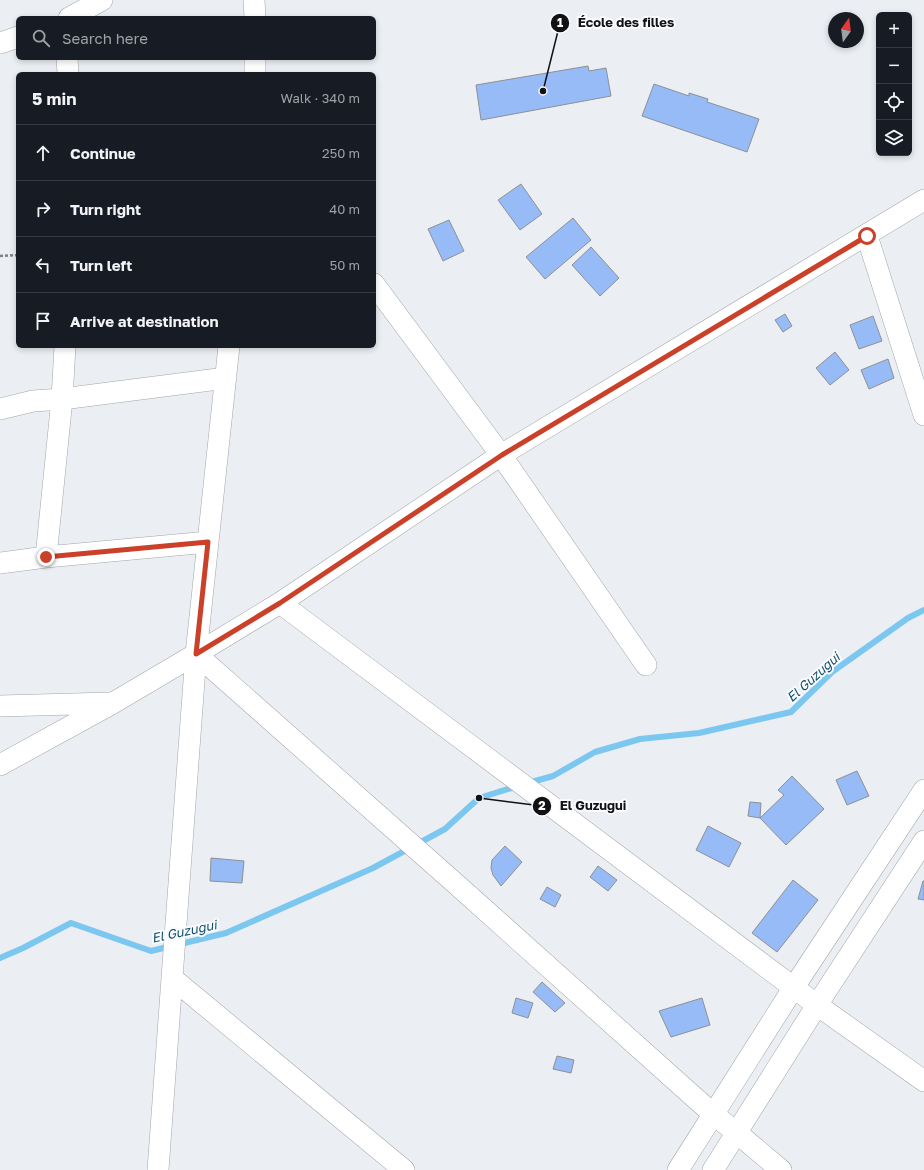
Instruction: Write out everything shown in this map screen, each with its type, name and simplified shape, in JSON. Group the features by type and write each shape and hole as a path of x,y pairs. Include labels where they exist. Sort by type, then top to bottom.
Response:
{"street":[{"path":"72,11 102,0"},
{"path":"254,0 254,16"},
{"path":"0,43 16,38"},
{"path":"67,60 68,72"},
{"path":"255,60 255,72"},
{"path":"0,765 113,703 280,603 502,455 867,236 924,200"},
{"path":"867,236 924,415"},
{"path":"376,287 502,455 646,665"},
{"path":"46,557 62,400 65,348"},
{"path":"158,1170 196,654 229,348"},
{"path":"0,409 33,401 62,400 226,378"},
{"path":"0,563 46,557 208,542"},
{"path":"280,603 817,1005 924,1081"},
{"path":"196,654 713,1114 781,1170"},
{"path":"0,706 113,703"},
{"path":"678,1170 794,987 924,790"},
{"path":"713,1170 817,1005 924,841"},
{"path":"172,978 404,1170"}],"path":[{"path":"0,256 16,254"}],"building":[{"path":"588,66 589,71 606,68 611,96 481,120 476,85"},
{"path":"654,84 689,96 689,93 708,99 707,102 759,119 747,152 642,116"},
{"path":"521,184 542,214 520,230 498,200"},
{"path":"573,218 591,240 545,279 526,257"},
{"path":"449,220 464,251 443,261 428,229"},
{"path":"591,247 619,278 600,296 572,265"},
{"path":"785,314 792,326 783,332 775,320"},
{"path":"873,316 882,341 859,349 850,325"},
{"path":"835,352 849,370 830,385 816,368"},
{"path":"888,359 894,378 869,389 861,370"},
{"path":"857,771 869,796 847,805 836,780"},
{"path":"792,776 824,809 786,845 760,818 784,795 778,790"},
{"path":"750,802 761,803 760,818 748,816"},
{"path":"708,826 741,843 729,867 696,850"},
{"path":"505,846 522,862 501,886 493,875 491,868 492,860"},
{"path":"211,858 244,861 242,883 210,881"},
{"path":"598,866 617,880 608,891 590,877"},
{"path":"793,880 818,900 777,952 752,933"},
{"path":"924,881 924,900 918,899"},
{"path":"547,887 561,895 555,907 540,899"},
{"path":"542,982 565,1003 555,1012 533,992"},
{"path":"516,998 533,1003 528,1018 512,1013"},
{"path":"702,998 710,1025 671,1037 659,1011"},
{"path":"557,1056 574,1060 571,1073 553,1069"}],"waterway":[{"name":"El Guzugui","path":"528,783 553,776 595,752 640,739 699,733 791,712 832,672 908,618 924,610"},
{"name":"El Guzugui","path":"0,958 23,948 71,923 151,951 226,933 373,868 445,829 479,798 518,786"}],"place":[{"name":"École des filles","path":"543,91"},
{"name":"El Guzugui","path":"479,798"}],"route":[{"path":"46,557 208,542 196,654 280,603 502,455 867,236"}]}
